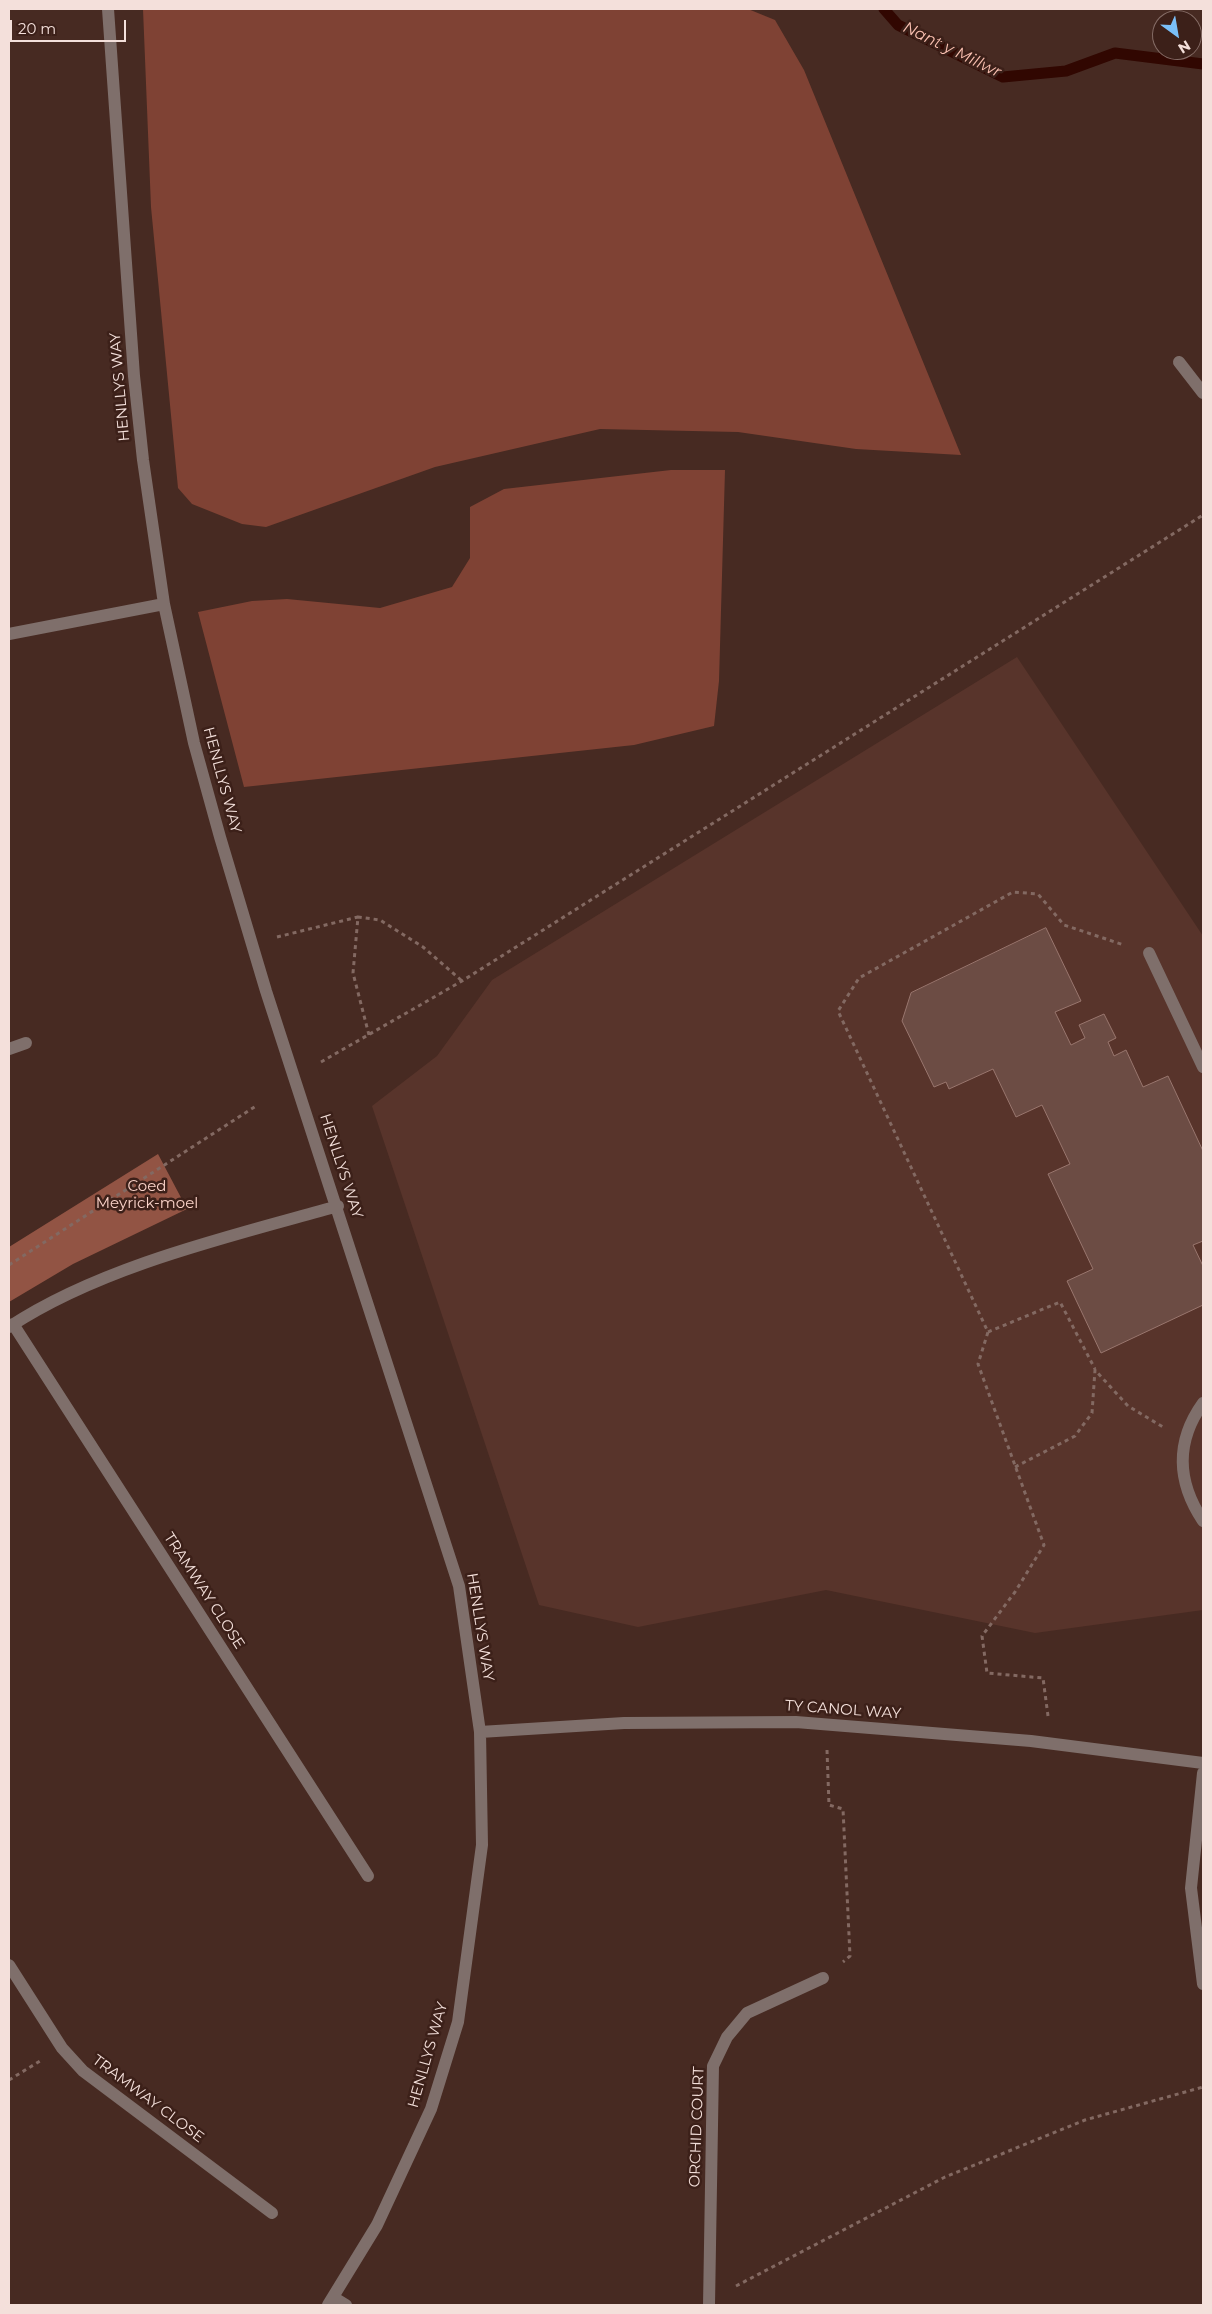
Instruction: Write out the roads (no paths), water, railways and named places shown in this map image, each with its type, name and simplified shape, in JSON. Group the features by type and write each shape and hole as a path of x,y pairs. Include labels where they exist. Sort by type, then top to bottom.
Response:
{"street":[{"name":"HENLLYS WAY","path":"108,9 134,376 143,460 164,604 194,743 252,944 459,1586 480,1732 482,1845 458,2022 431,2109 377,2225 331,2301"},
{"path":"1179,362 1203,393"},
{"path":"9,634 164,604"},
{"path":"1148,953 1203,1067"},
{"path":"9,1049 26,1043"},
{"name":"TRAMWAY CLOSE","path":"338,1206 222,1238 145,1264 61,1297 11,1326 368,1876"},
{"path":"1203,1403 1194,1415 1185,1440 1182,1459 1185,1485 1194,1507 1203,1521"},
{"name":"TY CANOL WAY","path":"480,1732 624,1723 796,1722 1052,1744 1203,1763"},
{"path":"1203,1773 1191,1888 1203,1984"},
{"name":"TRAMWAY CLOSE","path":"9,1965 62,2048 83,2072 272,2213"},
{"name":"ORCHID COURT","path":"709,2303 713,2066 727,2037 747,2013 823,1978"},
{"path":"331,2301 346,2305"}],"waterway":[{"name":"Nant y Millwr","path":"884,9 898,25 1003,77 1066,71 1115,53 1203,64"}],"park label":[{"name":"Coed Meyrick-moel","path":"147,1196"}]}
